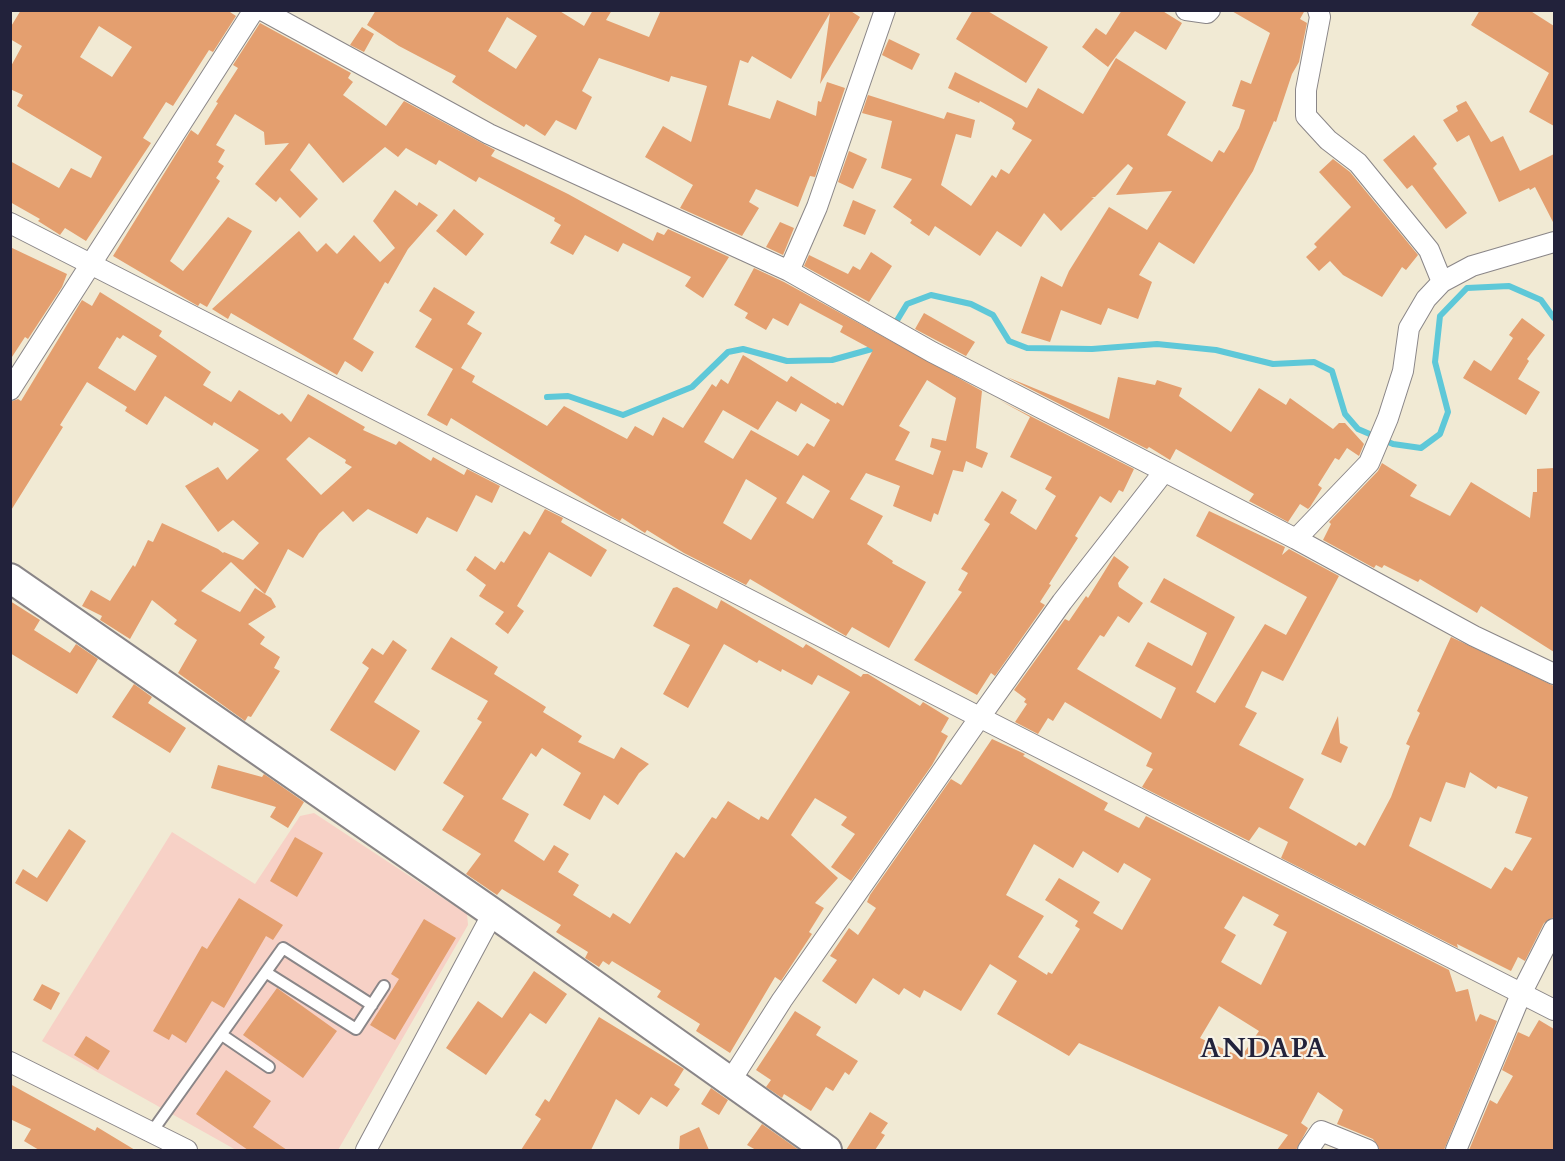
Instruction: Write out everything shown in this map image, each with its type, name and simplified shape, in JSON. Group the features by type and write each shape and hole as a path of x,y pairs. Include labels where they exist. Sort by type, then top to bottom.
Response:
{"street":[{"path":"10,390 254,10"},
{"path":"262,10 489,134 789,271 903,336 1163,473 1296,540 1474,636 1554,674"},
{"path":"789,271 817,207 885,10"},
{"path":"1186,10 1206,13 1210,10"},
{"path":"1317,10 1320,17 1306,90 1306,116 1328,140 1358,163 1429,250 1442,282"},
{"path":"10,223 1554,1010"},
{"path":"1296,540 1369,463 1388,418 1403,371 1409,328 1426,299 1442,282 1472,266 1554,242"},
{"path":"731,1080 782,1000 980,717 1062,602 1163,473"},
{"path":"10,578 494,913 827,1150"},
{"path":"366,1150 494,913"},
{"path":"1456,1150 1521,994 1554,929"},
{"path":"10,1062 187,1150"},
{"path":"1308,1150 1321,1131 1368,1150"}],"lane":[{"path":"151,1133 283,948 372,1005"},
{"path":"267,973 356,1029 384,986"},
{"path":"222,1035 269,1067"}],"shaded area":[{"path":"314,813 467,914 468,925 338,1150 236,1150 42,1041 172,832 255,884 300,816"}],"building":[{"path":"21,10 227,10 236,16 213,52 209,50 173,106 166,102 143,138 151,143 86,241 65,228 60,235 38,221 40,219 10,202 10,161 59,188 71,168 91,178 102,157 17,106 23,95 10,89 10,68 22,46 10,39 10,28","holes":["99,26 132,47 112,77 80,57"]},
{"path":"376,10 558,10 584,26 593,10 612,10 606,20 649,37 661,10 849,10 860,17 820,84 830,13 791,79 752,56 748,63 740,60 728,105 770,119 777,100 816,116 818,101 821,102 827,82 845,88 815,177 810,176 798,207 756,189 749,202 759,208 742,236 680,208 693,185 645,157 663,126 691,142 707,86 671,76 669,82 599,58 582,91 592,97 576,130 556,120 545,136 526,124 524,127 483,102 452,82 456,76 399,46 367,25","holes":["507,17 537,36 516,69 488,51"]},
{"path":"973,10 986,10 1048,47 1026,83 956,39"},
{"path":"1122,10 1161,10 1182,23 1166,50 1135,31 1108,67 1082,47 1096,28 1106,35"},
{"path":"1230,10 1305,10 1300,19 1307,23 1299,62 1292,74 1276,122 1274,121 1253,171 1194,264 1159,242 1139,275 1152,282 1138,319 1108,308 1101,325 1061,310 1050,342 1021,333 1041,276 1062,287 1069,271 1109,207 1147,230 1172,191 1116,195 1133,168 1128,164 1095,197 1091,197 1094,198 1061,231 1044,213 1021,247 997,231 980,256 935,226 929,236 893,207 912,179 881,168 892,121 862,113 868,95 944,119 947,112 975,120 971,138 956,134 941,185 971,206 992,175 996,178 1001,169 1009,174 1032,140 1012,129 1015,123 1012,119 980,101 979,103 948,88 955,72 1027,108 1038,88 1083,114 1116,58 1186,102 1167,135 1212,162 1219,150 1224,153 1239,128 1245,110 1232,106 1241,80 1251,84 1270,33"},
{"path":"1480,10 1529,10 1554,26 1554,126 1529,112 1549,73 1471,25"},
{"path":"260,23 351,73 348,78 353,82 343,95 386,126 404,101 495,150 491,156 568,194 653,241 657,232 664,235 668,229 729,257 703,298 685,286 691,277 623,243 618,252 585,235 573,255 550,243 561,225 554,221 555,218 479,177 476,182 439,160 436,165 406,148 398,157 385,147 343,183 309,143 290,170 318,199 300,218 280,197 276,202 255,184 289,143 265,145 264,132 235,114 216,145 225,150 218,162 224,166 216,178 220,181 170,261 183,271 228,217 252,231 207,307 200,303 198,306 113,256 191,130 198,135 238,68 233,65"},
{"path":"362,27 374,34 364,52 350,45"},
{"path":"889,39 920,54 912,70 882,55"},
{"path":"1466,101 1491,142 1503,136 1520,171 1554,154 1554,224 1535,187 1499,202 1469,135 1457,142 1443,120 1458,111 1456,106"},
{"path":"1414,135 1437,164 1433,168 1467,213 1446,229 1412,185 1407,189 1383,160"},
{"path":"849,151 867,159 853,189 838,182"},
{"path":"1333,159 1350,172 1418,255 1406,270 1402,267 1382,297 1343,275 1330,261 1319,271 1306,257 1317,247 1314,244 1351,207 1319,172"},
{"path":"395,190 417,206 419,202 438,215 408,249 388,284 385,282 353,339 374,352 362,372 345,361 337,375 231,313 228,319 212,309 299,231 317,252 326,243 337,254 354,235 380,262 395,248 373,221"},
{"path":"853,200 876,210 865,235 843,226"},
{"path":"454,209 484,234 466,256 436,231"},
{"path":"780,222 794,228 783,255 766,247"},
{"path":"10,247 67,274 62,287 28,339 25,337 10,360"},
{"path":"871,252 892,266 869,302 804,266 809,255 848,274 853,266 860,270"},
{"path":"754,268 784,282 982,391 976,448 988,453 982,468 966,461 963,472 953,470 938,515 934,513 931,522 893,506 900,486 866,473 850,499 883,516 867,544 893,561 892,563 926,582 889,648 852,627 846,636 750,579 746,585 684,553 647,530 645,533 622,518 620,521 451,418 447,426 427,415 453,369 415,347 432,319 419,311 434,287 475,312 467,324 482,333 461,368 475,376 472,382 547,426 564,406 627,439 635,426 653,436 663,417 683,428 712,384 716,387 721,379 728,384 743,355 787,382 791,376 843,406 873,350 840,332 843,326 800,303 788,326 773,318 766,330 745,318 748,313 734,305","holes":["927,380 956,398 946,441 932,438 930,447 941,451 933,475 895,460 910,432 899,426","777,401 796,412 801,403 830,420 814,447 807,443 798,456 751,430 733,459 704,442 723,410 758,430","803,475 830,491 813,519 786,503","746,479 777,498 751,540 723,523"]},
{"path":"100,292 162,331 159,336 211,372 203,385 231,402 239,390 279,415 282,413 291,422 308,394 365,427 363,430 396,445 399,441 431,461 433,457 464,475 467,469 500,486 492,503 476,495 457,532 427,517 417,534 368,509 353,522 343,511 319,533 303,558 288,549 265,594 231,562 201,591 240,612 255,588 271,598 276,607 248,624 265,637 260,644 280,657 274,668 280,671 251,717 248,716 245,721 178,673 197,640 174,624 177,620 152,600 130,639 100,620 102,616 82,606 91,590 110,601 133,565 135,567 148,540 153,542 162,523 223,553 243,560 259,543 233,520 218,532 185,486 218,467 227,480 259,450 214,422 212,426 165,396 147,425 125,411 127,407 87,382 60,425 63,427 10,512 10,402 18,399 21,401 82,300 92,306","holes":["123,335 157,356 135,391 98,368 117,337 120,339","309,437 346,460 345,463 352,467 321,495 286,459"]},
{"path":"924,313 975,342 966,356 915,329"},
{"path":"1522,318 1545,335 1527,359 1529,361 1518,379 1540,392 1526,415 1463,378 1474,360 1491,371 1513,338 1509,335"},
{"path":"1007,377 1109,419 1118,377 1155,385 1157,380 1182,388 1179,396 1231,432 1259,388 1286,405 1290,398 1333,429 1339,423 1345,423 1364,444 1359,456 1347,448 1339,460 1335,458 1318,485 1322,488 1310,507 1308,509 1300,504 1288,522 1249,501 1254,494 1176,449 1170,460 1149,447 1147,449"},
{"path":"999,400 1134,469 1123,492 1119,490 1111,503 1100,496 1075,536 1078,538 1049,584 1051,585 1040,602 1045,605 995,676 991,673 977,695 914,660 962,592 958,590 968,573 961,569 990,524 984,520 1002,491 1017,500 1010,513 1036,530 1056,496 1045,489 1052,477 1010,457 1030,417"},
{"path":"1382,463 1417,485 1410,496 1450,516 1471,482 1530,518 1533,492 1537,492 1537,469 1554,468 1554,652 1481,606 1477,613 1420,579 1418,582 1384,565 1382,568 1376,565 1374,568 1323,540 1331,524 1329,522 1378,471"},
{"path":"545,509 563,518 561,522 607,550 591,577 549,552 517,606 524,611 508,634 495,624 504,612 479,596 486,585 466,570 475,556 495,570 501,561 504,563 524,531 530,535"},
{"path":"1209,511 1285,547 1282,555 1289,549 1339,576 1283,681 1262,671 1245,707 1257,713 1239,745 1304,779 1289,808 1356,846 1359,842 1365,846 1391,797 1410,746 1406,744 1420,713 1417,711 1451,637 1554,686 1554,917 1544,923 1525,961 1518,957 1511,971 1457,944 1458,948 1281,858 1288,842 1259,827 1249,841 1142,787 1153,769 1146,766 1152,753 1065,702 1053,721 1048,718 1038,734 1015,722 1027,704 1024,702 1026,699 1014,690 1065,619 1069,621 1086,596 1088,598 1114,556 1129,567 1118,583 1119,587 1143,603 1129,623 1118,616 1104,637 1100,635 1077,669 1161,719 1176,688 1135,666 1148,642 1192,666 1207,633 1150,602 1164,578 1235,617 1196,692 1215,703 1265,624 1286,635 1307,597 1196,536","holes":["1470,772 1496,789 1498,786 1528,797 1515,833 1532,838 1512,871 1505,867 1491,889 1409,846 1420,817 1431,822 1446,782 1465,788"]},
{"path":"677,587 717,609 721,600 803,648 806,644 861,677 863,674 868,674 920,706 923,702 949,718 941,732 948,736 932,765 851,881 831,867 855,834 841,825 847,817 815,798 803,816 791,835 838,878 815,903 824,908 809,932 812,934 781,981 775,977 730,1053 696,1031 700,1024 657,997 661,991 612,961 609,965 603,961 599,967 585,958 588,952 556,932 561,925 502,889 497,895 466,874 481,854 442,830 464,796 443,783 482,722 477,719 488,701 431,669 451,637 498,667 494,674 546,707 543,712 582,736 578,742 614,759 621,747 649,764 639,773 618,805 604,795 590,820 563,805 581,773 542,748 536,757 531,753 502,799 529,814 514,841 544,861 554,845 569,854 558,872 579,885 573,895 610,918 613,913 630,924 676,852 684,858 712,817 716,819 728,801 759,820 761,816 768,820 850,692 818,675 812,685 782,669 781,672 759,660 757,663 724,644 688,708 663,694 690,645 653,626 673,588"},
{"path":"10,601 40,620 34,630 70,653 76,644 98,659 77,694 10,653"},
{"path":"393,640 407,650 374,702 420,731 395,771 330,730 369,668 362,663 372,648 383,655"},
{"path":"134,684 152,697 148,703 186,728 170,753 112,717"},
{"path":"1338,716 1340,743 1348,747 1341,763 1321,754"},
{"path":"992,739 1025,754 1023,756 1108,803 1104,810 1139,828 1146,816 1449,970 1456,992 1468,989 1476,1022 1480,1014 1497,1021 1444,1150 1380,1150 1373,1139 1337,1124 1343,1110 1318,1092 1301,1123 1308,1128 1296,1150 1277,1150 1288,1135 1079,1043 1069,1056 997,1014 1017,981 990,964 961,1011 924,990 920,998 904,988 899,995 873,978 856,1004 822,981 837,960 830,956 849,928 858,935 876,908 867,902 870,895 951,779 961,785","holes":["1034,844 1073,868 1083,851 1118,873 1124,863 1151,879 1122,930 1093,913 1100,902 1059,878 1045,900 1078,921 1075,926 1080,929 1052,974 1048,972 1047,975 1018,957 1044,916 1006,895","1243,896 1279,915 1273,925 1287,932 1261,985 1221,962 1236,935 1224,928","1219,1006 1259,1031 1241,1057 1200,1038"]},
{"path":"218,765 262,777 264,774 304,802 288,828 270,817 276,807 211,788"},
{"path":"69,829 86,841 47,902 15,883 23,869 37,878"},
{"path":"295,837 323,853 297,897 270,881"},
{"path":"239,898 283,925 273,940 266,936 224,1008 212,1001 186,1043 172,1034 169,1040 153,1031 202,946 207,949"},
{"path":"424,919 456,938 395,1040 370,1025 399,979 391,974"},
{"path":"534,971 567,994 546,1024 530,1013 486,1075 446,1048 478,1001 502,1018"},
{"path":"42,984 60,993 51,1010 33,1000"},
{"path":"277,988 337,1031 303,1078 243,1035"},
{"path":"795,1011 821,1027 816,1035 858,1061 849,1075 845,1072 833,1091 826,1087 811,1111 784,1094 782,1098 766,1087 771,1080 756,1070"},
{"path":"599,1017 684,1069 674,1085 680,1089 667,1107 651,1097 639,1115 616,1099 591,1150 521,1150 541,1119 535,1115 545,1099 549,1102"},
{"path":"1539,1020 1554,1029 1554,1150 1469,1150 1490,1100 1497,1104 1513,1076 1502,1070 1518,1032 1529,1037"},
{"path":"86,1036 110,1051 98,1070 74,1055"},
{"path":"226,1070 271,1101 253,1127 287,1150 248,1150 196,1114"},
{"path":"10,1084 95,1131 97,1127 135,1150 39,1150 24,1141 31,1129 10,1119"},
{"path":"711,1088 728,1100 719,1115 701,1104"},
{"path":"870,1112 888,1123 881,1133 885,1135 875,1150 846,1150"},
{"path":"762,1124 799,1150 756,1150 747,1145"},
{"path":"699,1127 709,1150 679,1150 680,1136"}],"waterway":[{"path":"893,327 907,304 931,295 971,304 993,315 1009,341 1027,348 1092,349 1157,344 1216,350 1273,364 1314,362 1332,371 1345,414 1358,429 1393,444 1421,448 1440,434 1448,412 1435,362 1440,316 1467,288 1509,286 1541,300 1554,318"},
{"path":"547,397 568,396 623,415 692,387 728,352 743,349 787,361 832,360 879,347"}],"district":[{"name":"ANDAPA","path":"1264,1051"}]}
